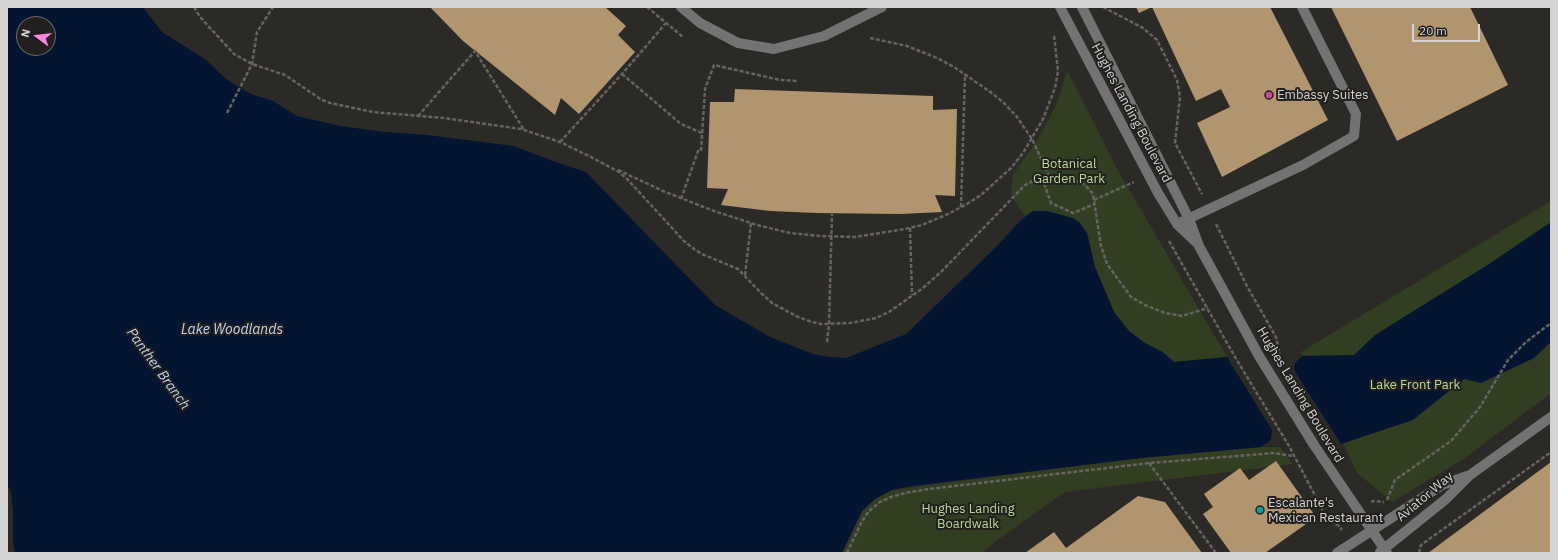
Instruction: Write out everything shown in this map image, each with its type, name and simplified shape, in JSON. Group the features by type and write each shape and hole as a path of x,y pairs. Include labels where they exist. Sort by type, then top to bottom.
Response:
{"street":[{"path":"681,7 700,24 738,43 774,49 824,36 882,7"},
{"name":"Hughes Landing Boulevard","path":"1060,7 1158,193 1177,224 1199,246"},
{"name":"Hughes Landing Boulevard","path":"1082,7 1189,219 1199,246 1259,356 1314,445 1383,551"},
{"path":"1177,224 1303,165 1354,136 1356,114 1302,7"},
{"name":"Aviator Way","path":"1383,551 1446,499 1470,475 1551,417"},
{"name":"Aviator Way","path":"1337,553 1442,485 1470,475"}],"path":[{"path":"194,7 200,17 234,54 252,64 285,75 322,100 330,103 373,112 444,118 502,125 524,130 560,142 681,199 714,211 775,230 820,236 855,237 910,228 961,208 981,195 1006,172 1023,153 1043,119 1055,88 1058,71 1057,50"},
{"path":"227,113 252,64 257,32 273,7"},
{"path":"647,7 683,38"},
{"path":"1103,7 1143,28 1157,40 1177,80 1180,97 1176,143 1248,288 1276,338 1280,356"},
{"path":"560,142 666,23"},
{"path":"870,38 908,46 921,51 966,74 1003,102 1017,117 1032,139 1049,176"},
{"path":"418,116 475,51 524,130"},
{"path":"681,199 698,151 701,151 705,89 714,65 780,80 798,81"},
{"path":"622,74 681,124 702,133"},
{"path":"961,208 966,74"},
{"path":"607,165 619,172 628,180 684,241 694,249 702,254 738,269 772,303 798,317 812,322 829,324 850,323 876,318 889,312 923,288 961,253 1025,185 1049,176 1073,179 1085,185 1093,194 1101,246 1107,264 1132,297 1144,305 1166,313 1182,316 1208,308"},
{"path":"1042,178 1051,203 1073,213 1135,181"},
{"path":"827,342 829,324 832,214"},
{"path":"745,276 751,223"},
{"path":"910,228 912,296"},
{"path":"1386,503 1395,480 1451,441 1480,408 1508,360 1526,342 1551,323"},
{"path":"1235,357 1288,446 1328,520 1339,526 1352,543"},
{"path":"1419,553 1421,545 1551,452"},
{"path":"847,553 862,521 869,511 880,502 891,496 929,489 1149,463 1275,453 1293,456"},
{"path":"1149,463 1216,553"}],"green space":[{"name":"Botanical Garden Park","path":"1067,70 1116,167 1227,357 1174,362 1164,353 1145,343 1129,331 1114,312 1095,267 1087,233 1033,211 1025,216 1014,200 1011,191 1013,175 1038,139 1051,115 1059,98"},
{"name":"Lake Front Park","path":"1551,201 1551,393 1462,460 1392,502 1357,473 1301,352"},
{"name":"Hughes Landing Boardwalk","path":"1279,446 1293,464 1065,492 996,541 983,553 842,553 862,511 875,499 892,490 1120,460"}],"water":[{"name":"Lake Woodlands","path":"7,7 143,7 162,32 205,59 226,79 251,94 273,101 297,116 340,126 514,146 586,172 715,305 770,337 813,354 829,357 846,358 906,334 996,247 1021,220 1033,211 1047,211 1073,218 1079,222 1087,233 1095,267 1114,312 1129,331 1145,343 1164,353 1174,362 1227,357 1354,355 1375,335 1489,264 1551,222 1551,342 1534,358 1481,383 1464,379 1413,420 1341,444 1261,447 1142,458 912,486 892,490 875,499 862,511 842,553 15,553 13,541 11,492 7,484"}],"pier":[{"path":"1303,355 1295,363 1295,372 1341,444 1261,447 1271,440 1272,430 1227,357"}],"building":[{"path":"430,7 605,7 626,26 618,35 635,52 579,114 561,98 555,115 463,41"},
{"path":"1136,7 1152,7 1139,13"},
{"name":"Embassy Suites","path":"1152,7 1270,7 1328,120 1222,177 1197,123 1230,107 1221,89 1196,101"},
{"path":"1331,7 1470,7 1508,85 1397,141"},
{"path":"735,89 933,96 933,110 957,109 955,196 935,195 942,212 900,214 770,211 721,205 728,189 707,188 710,102 734,102"},
{"name":"Escalante's Mexican Restaurant","path":"1276,461 1316,517 1265,553 1231,553 1203,514 1213,507 1204,494 1240,468 1249,480"},
{"path":"1551,462 1551,553 1428,553 1513,490"},
{"path":"1138,496 1165,502 1202,553 1025,553 1054,532 1066,548"}],"place":[{"name":"Embassy Suites","path":"1269,95"},
{"name":"Escalante's Mexican Restaurant","path":"1260,510"}],"water label":[{"name":"Panther Branch","path":"158,369"}]}
